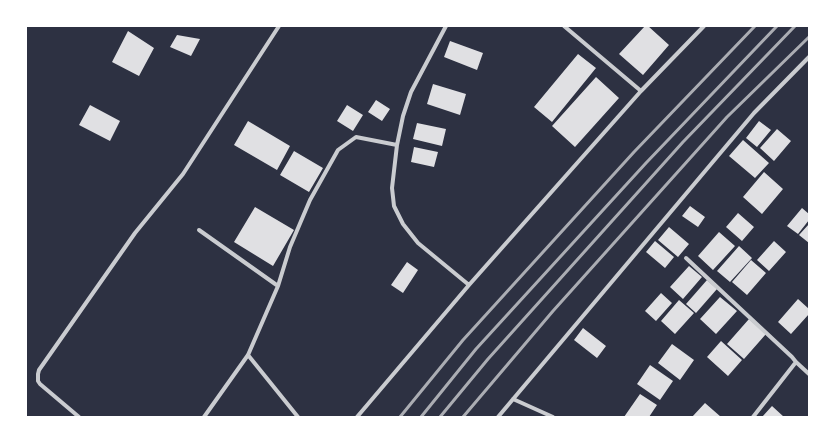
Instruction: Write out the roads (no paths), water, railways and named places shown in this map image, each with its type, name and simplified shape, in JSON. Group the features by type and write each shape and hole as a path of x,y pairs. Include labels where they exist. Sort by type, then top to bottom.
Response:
{"street":[{"path":"80,417 40,384 38,381 39,370 135,233 183,174 279,26"},
{"path":"446,26 411,92 403,116 397,145 392,188 394,206 403,224 418,243 469,285"},
{"path":"564,26 641,91"},
{"path":"357,417 469,285 641,91 704,26"},
{"path":"498,417 754,113 809,57"},
{"path":"204,417 248,355 278,286 292,240 310,200 338,150 356,137 397,145"},
{"path":"199,230 278,286"},
{"path":"686,258 809,374"},
{"path":"248,355 298,417"},
{"path":"753,417 796,362"},
{"path":"513,399 553,417"}],"railway":[{"path":"400,417 463,340 634,152 755,26"},
{"path":"421,417 476,349 646,163 777,26"},
{"path":"440,417 488,359 683,142 795,26"},
{"path":"463,417 553,311 727,117 809,37"}]}
